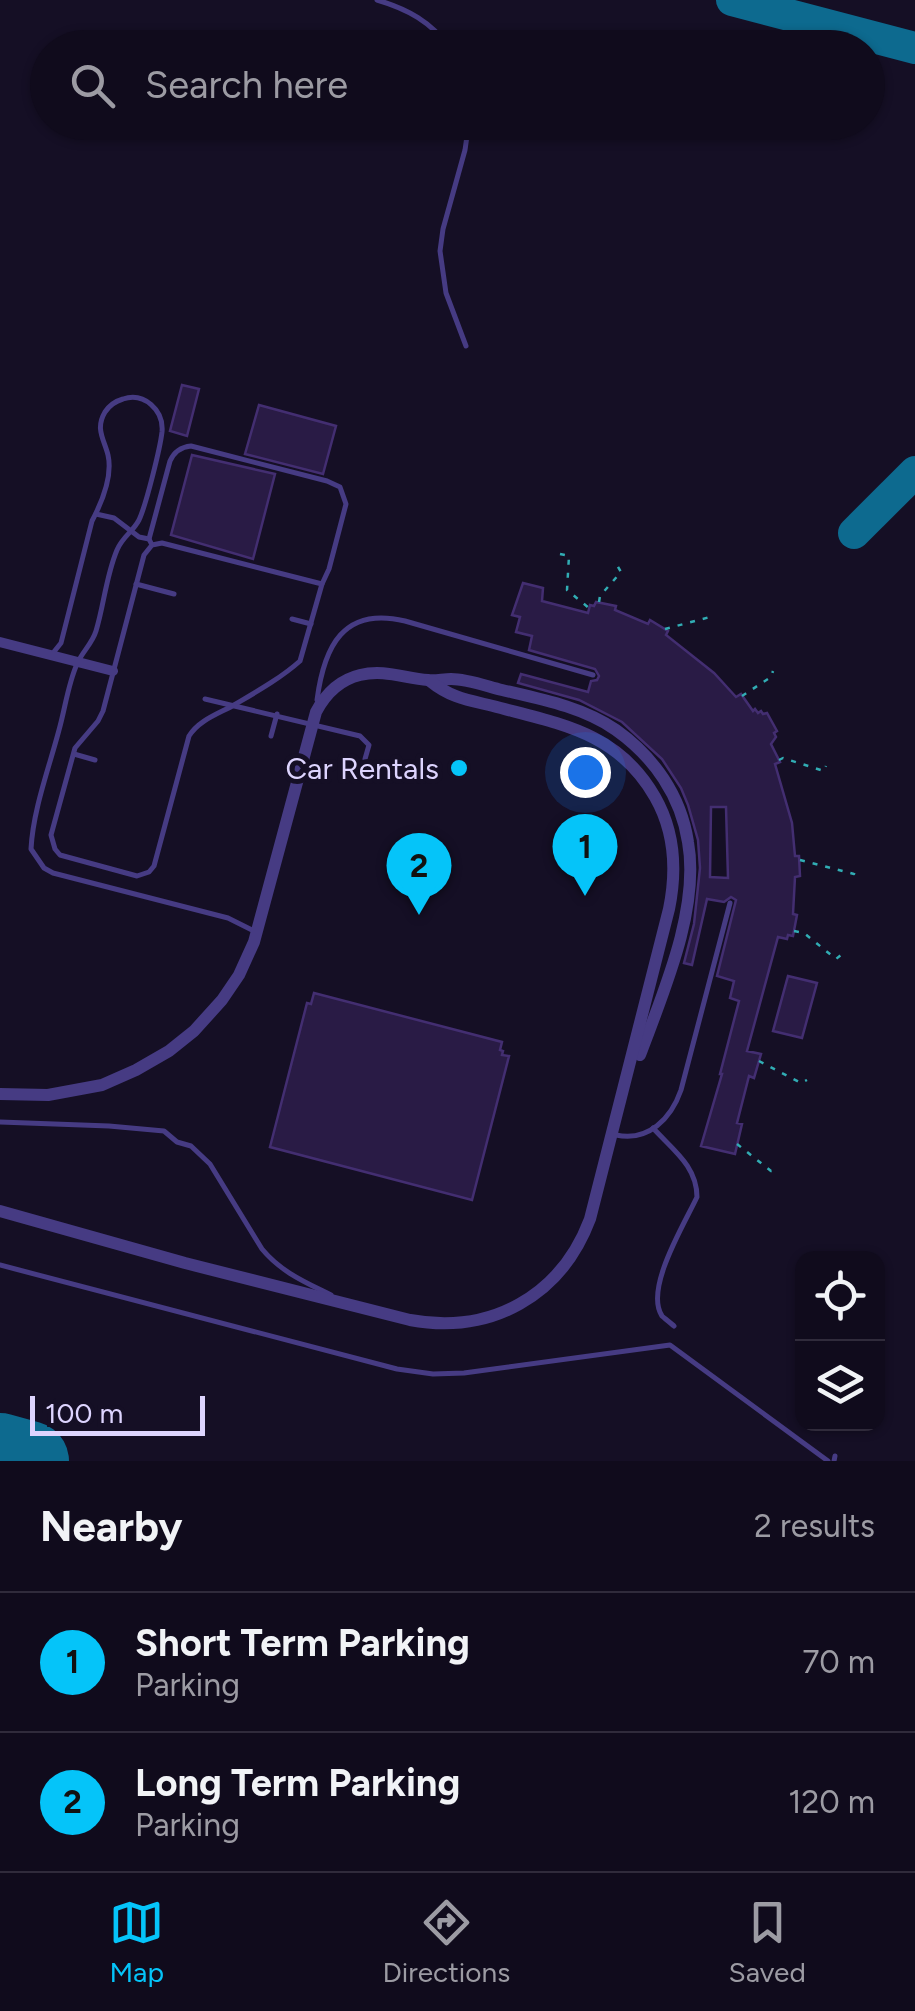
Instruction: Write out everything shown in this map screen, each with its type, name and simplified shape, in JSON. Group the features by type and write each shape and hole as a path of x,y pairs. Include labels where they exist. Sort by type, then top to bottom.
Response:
{"street":[{"path":"0,643 113,671"},
{"path":"0,1094 33,1096 84,1090 136,1070 194,1031 222,1000 244,965 256,934 314,718 330,690 354,676 384,672 430,681 452,678 481,684 594,717 633,742 672,793 688,842 690,890 664,992 617,1118"},
{"path":"0,1212 410,1320 454,1324 496,1315 535,1295 567,1263 590,1219 625,1086 674,884 671,839 660,806 646,783 631,764 600,740 576,729 447,694 430,681"}],"lane":[{"path":"377,0 402,8 433,30"},
{"path":"466,346 446,293 440,251 467,140"},
{"path":"50,655 61,643 92,520 101,505 108,476 108,455 99,430 104,413 124,398 144,400 157,410 162,432 141,516 131,532 124,534 116,551 95,636 77,662 31,849 36,860 53,873 228,918 256,934"},
{"path":"192,446 340,487 346,504 322,584 300,660 201,722 189,736 154,866 142,875 128,874 68,859 55,849 52,835 73,754 98,721 172,454 192,446"},
{"path":"96,514 114,518 150,542 322,584"},
{"path":"136,584 174,594"},
{"path":"314,718 324,665 333,643 354,624 377,617 405,621 593,675"},
{"path":"292,620 311,624"},
{"path":"206,699 314,718 364,738 368,745 367,768"},
{"path":"271,736 277,714"},
{"path":"73,754 95,760"},
{"path":"613,1134 631,1136 653,1128 670,1115 730,902"},
{"path":"0,1122 164,1131 177,1142 191,1146 210,1164 262,1250 278,1267 352,1305"},
{"path":"653,1128 691,1168 698,1186 698,1197 657,1292 662,1316 674,1326"},
{"path":"0,1265 415,1372 464,1373 680,1344"},
{"path":"670,1345 832,1460"}],"path":[{"path":"560,554 569,556 567,590 590,608"},
{"path":"599,602 621,572 617,565"},
{"path":"666,629 710,617 709,612"},
{"path":"742,696 772,677 773,671"},
{"path":"779,760 824,771 826,766"},
{"path":"800,860 854,874 856,867"},
{"path":"794,931 804,933 836,959 841,956"},
{"path":"759,1061 801,1082 808,1080"},
{"path":"738,1144 771,1171 776,1170"}],"building":[{"path":"182,385 199,389 187,436 170,431"},
{"path":"259,405 336,426 323,474 245,454"},
{"path":"192,455 275,474 253,559 171,535"},
{"path":"523,583 543,588 542,601 588,613 590,605 596,602 616,606 615,610 648,624 650,620 668,631 666,635 714,673 736,697 741,694 753,711 767,713 777,731 771,744 780,762 775,764 792,823 795,856 799,856 800,876 795,877 793,914 797,915 793,936 778,937 747,1051 761,1054 754,1078 749,1076 737,1123 742,1124 735,1154 701,1146 739,1001 730,998 734,981 717,976 736,900 707,899 692,965 684,963 694,924 700,868 698,840 681,788 662,759 622,722 579,700 518,683 521,674 588,692 591,681 599,676 595,669 529,650 532,636 516,632 520,617 512,615","holes":["711,807 726,807 728,878 710,877"]},
{"path":"788,976 817,983 802,1038 773,1031"},
{"path":"314,993 502,1042 502,1055 509,1056 472,1200 270,1147 307,1003 311,1004"}],"taxiway":[{"path":"732,0 846,30"},
{"path":"885,40 915,48"},
{"path":"854,533 915,472"}],"runway":[{"path":"0,1453 29,1461"}],"place":[{"name":"Car Rentals","path":"459,768"},
{"name":"Short Term Parking","path":"585,896"},
{"name":"Long Term Parking","path":"419,915"}]}
